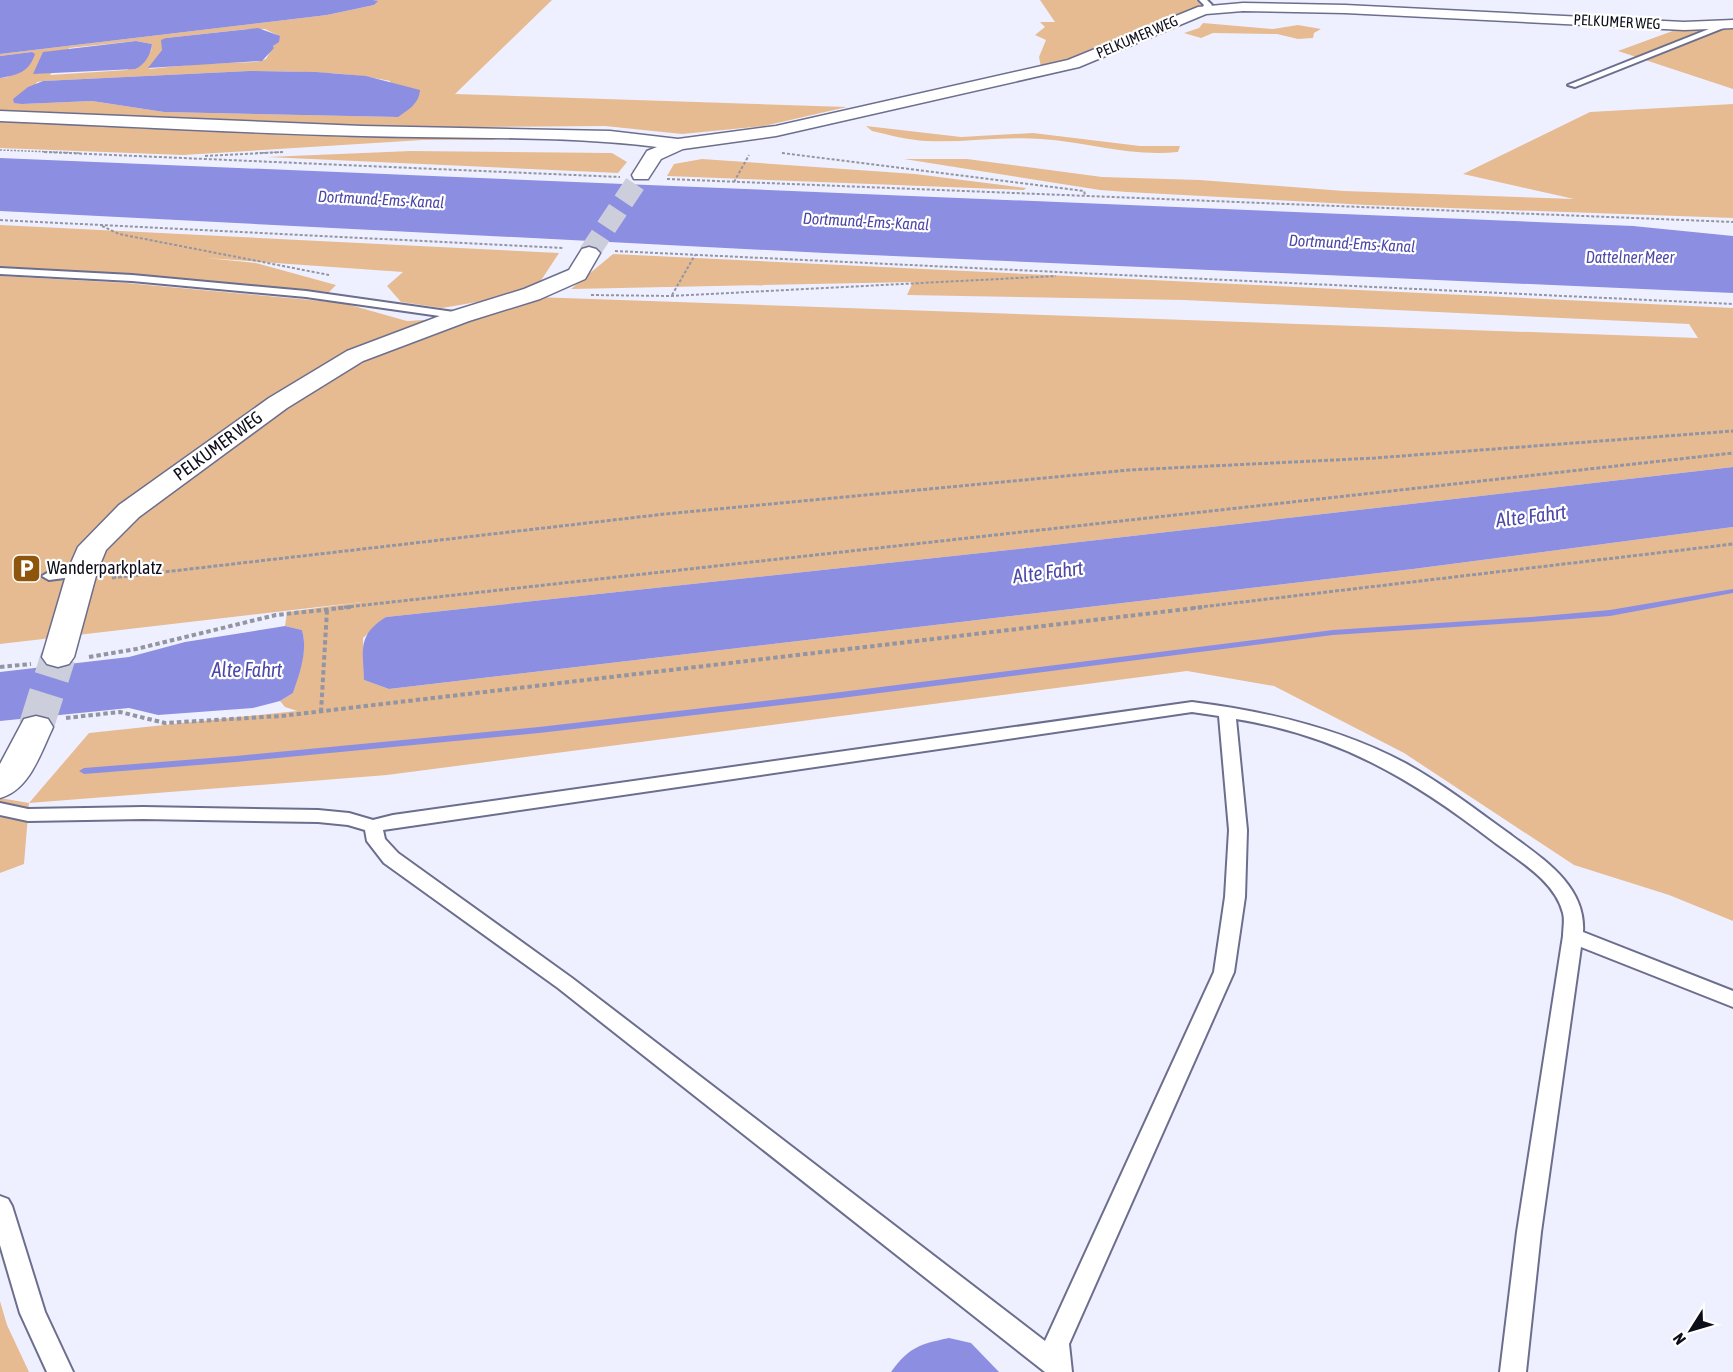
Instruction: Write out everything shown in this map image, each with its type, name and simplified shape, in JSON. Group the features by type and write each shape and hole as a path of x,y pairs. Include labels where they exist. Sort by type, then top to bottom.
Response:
{"street":[{"name":"PELKUMER WEG","path":"633,176 654,155 678,144 776,131 1073,64 1203,5 1345,9 1684,26 1730,24"},
{"path":"0,116 362,131 570,134 678,144"},
{"name":"PELKUMER WEG","path":"57,660 80,577 93,547 112,526 278,404 355,356 461,316 532,294 577,274 589,253"},
{"path":"0,786 15,769 36,727"}],"lane":[{"name":"PELKUMER WEG","path":"1572,85 1730,24"},
{"name":"PELKUMER WEG","path":"0,271 132,278 306,294 461,316"},
{"path":"49,576 80,577"},
{"path":"0,809 28,815 143,813 307,816 349,819 373,826 540,798 1192,707 1227,711 1292,726 1384,760 1454,802 1554,877 1573,913 1573,936 1529,1233 1513,1372"},
{"path":"1058,1369 1056,1344 1224,972 1235,897 1238,830 1227,711"},
{"path":"373,826 376,841 391,858 565,983 1058,1369"},
{"path":"1573,936 1733,999"},
{"path":"0,1206 33,1313 60,1372"}],"path":[{"path":"734,182 752,149"},
{"path":"0,150 633,176"},
{"path":"776,152 1084,191 1085,195"},
{"path":"660,179 1733,222"},
{"path":"0,220 563,249"},
{"path":"99,225 120,234 339,278"},
{"path":"611,251 1733,304"},
{"path":"671,296 695,255"},
{"path":"590,295 671,296 975,282 1075,274"},
{"path":"80,577 164,571 665,514 1117,471 1386,457 1733,431"},
{"path":"0,667 134,651 200,632 276,615 1733,453"},
{"path":"120,712 165,723 321,712 1733,544"},
{"path":"321,712 327,610"}],"shaded area":[{"path":"373,0 552,0 455,94 847,107 764,126 682,134 605,126 359,128 0,113 0,78 8,77 32,52 0,56 0,54 327,15 374,5 377,1","holes":["265,29 277,35 277,40 266,59 257,62 149,69 162,50 166,38","136,41 152,44 151,51 127,70 50,75 69,48","249,71 355,75 390,81 398,117 164,112 92,101 22,104 37,82"]},
{"path":"1040,0 1196,0 1201,5 1072,62 1041,67 1039,57 1046,40 1035,35 1045,27 1040,22 1055,22"},
{"path":"1203,23 1273,29 1298,25 1321,29 1314,33 1313,38 1298,39 1277,34 1213,33 1201,38 1184,33 1199,28"},
{"path":"1733,28 1733,89 1618,51 1678,29"},
{"path":"1733,104 1733,218 1367,205 1127,192 1100,190 904,159 967,159 1102,177 1200,180 1344,191 1574,199 1463,174 1590,112"},
{"path":"0,119 518,137 492,140 423,140 183,155 0,148"},
{"path":"866,126 961,137 1033,133 1140,146 1180,146 1178,152 1161,153 1126,151 1041,139 926,141 872,131"},
{"path":"411,151 612,153 627,162 618,173 267,157"},
{"path":"702,159 915,174 1026,188 1024,190 667,176 674,164"},
{"path":"0,225 559,253 535,287 489,300 442,308 401,302 387,286 403,272 206,258 256,263 336,285 329,292 128,274 0,268"},
{"path":"613,254 1733,308 1733,467 1027,548 386,617 363,638 364,680 389,689 1413,569 1733,527 1733,921 1669,895 1574,865 1404,753 1274,686 1187,671 387,775 29,803 89,733 297,711 285,707 280,701 293,693 304,646 302,630 285,626 287,612 362,602 0,644 0,276 126,283 343,303 407,321 472,317 535,297 1698,338 1689,324 1184,300 907,295 913,282 571,289"},
{"path":"0,798 29,803 24,864 0,873"},
{"path":"0,1301 7,1325 29,1372 0,1372"}],"water":[{"path":"0,0 378,1 374,5 327,15 0,54"},
{"path":"258,28 280,36 279,42 273,46 274,48 262,61 148,68 162,50 161,40 166,38"},
{"path":"136,41 152,44 147,59 135,69 33,74 43,52"},
{"path":"32,52 35,54 33,60 26,69 0,78 0,56"},
{"path":"249,71 316,72 366,76 420,90 415,103 398,117 164,112 92,101 22,104 14,103 13,99 28,87 43,81"},
{"name":"Dattelner Meer","path":"0,158 1633,226 1733,236 1733,293 825,253 0,211"},
{"path":"1733,467 1733,527 1413,569 389,689 364,680 363,652 366,637 370,630 386,617 1027,548"},
{"name":"Alte Fahrt","path":"285,626 302,630 304,654 293,693 280,701 253,708 158,715 129,708 0,721 0,672 129,657 185,642"},
{"path":"949,1338 971,1343 999,1372 891,1372 904,1357 916,1348"}],"waterway":[{"path":"84,771 387,746 539,730 841,695 1333,632 1610,613 1733,591"}],"tunnel":[{"path":"589,253 641,175"},
{"path":"36,727 58,657"}],"place":[{"name":"Wanderparkplatz","path":"26,568"}],"water label":[{"name":"Dortmund-Ems-Kanal","path":"381,199"},
{"name":"Dortmund-Ems-Kanal","path":"866,221"},
{"name":"Dortmund-Ems-Kanal","path":"1352,243"}]}
